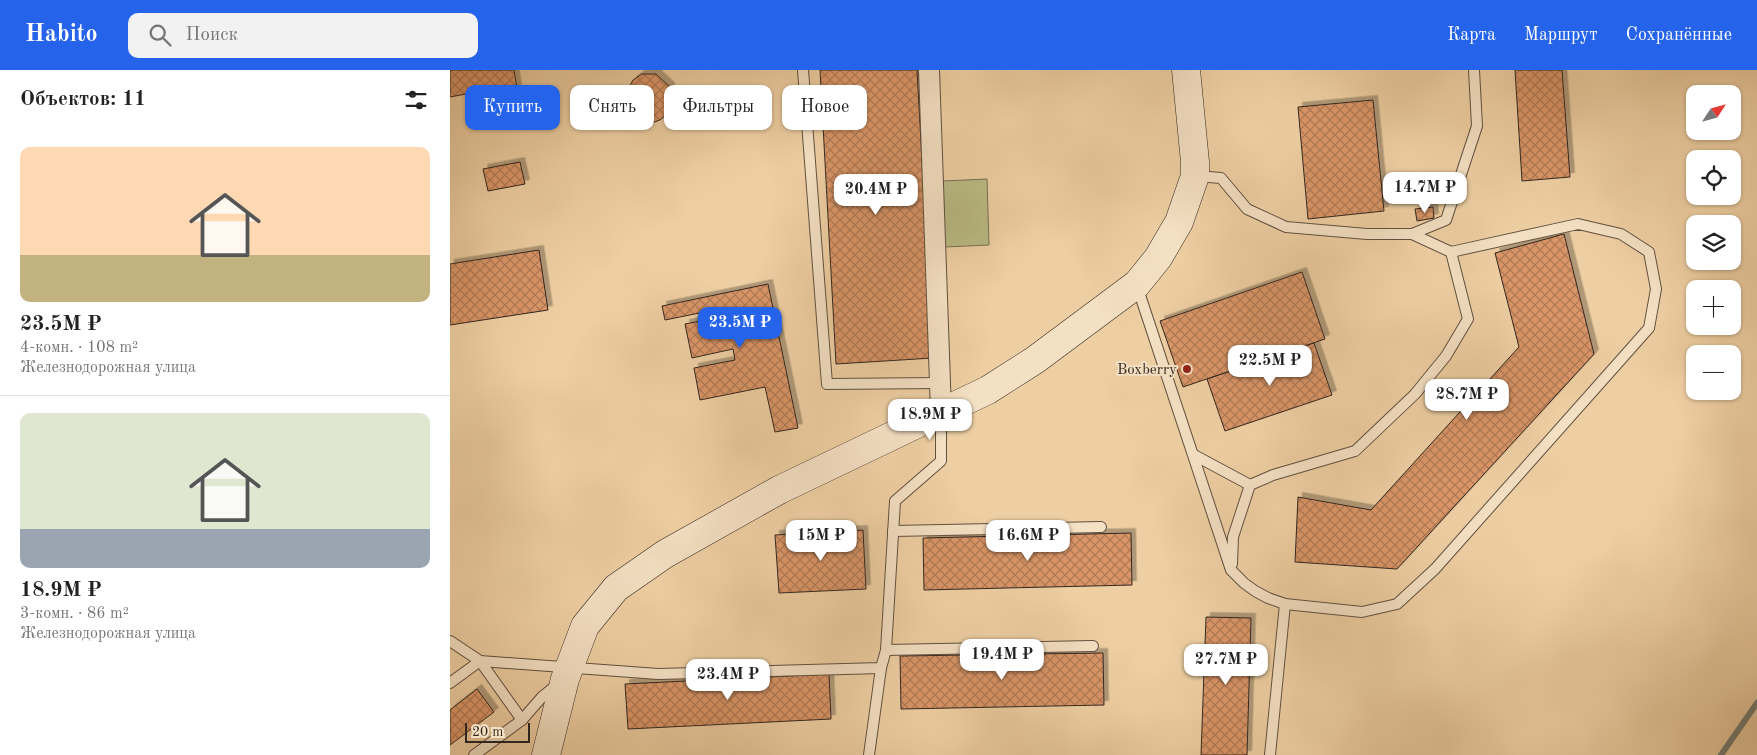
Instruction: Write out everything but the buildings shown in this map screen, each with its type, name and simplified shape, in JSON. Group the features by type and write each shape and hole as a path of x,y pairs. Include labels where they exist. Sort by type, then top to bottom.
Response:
{"street":[{"path":"929,70 941,412"},
{"path":"546,755 567,674 585,626 616,588 664,554 780,490 988,390 1035,360 1137,284 1158,258 1179,222 1195,176 1186,70"}],"lane":[{"path":"803,70 827,384 940,382"},
{"path":"1195,176 1221,178 1247,209 1286,227 1367,234 1412,234 1446,220 1477,126 1474,70"},
{"path":"1137,284 1231,570 1255,591 1285,604 1362,612 1397,604 1435,569 1649,328 1656,289 1649,252 1621,234 1578,224 1451,252 1412,234"},
{"path":"1194,455 1250,484 1273,475 1355,451 1415,394 1446,356 1468,320 1451,252"},
{"path":"869,755 881,668 886,650 895,501 941,461 941,412"},
{"path":"1231,570 1233,537 1250,484"},
{"path":"893,531 1101,527"},
{"path":"1270,755 1285,604"},
{"path":"450,641 480,661 522,720"},
{"path":"886,650 1093,646"},
{"path":"450,683 480,661 567,674 658,674 881,668"},
{"path":"474,755 522,720 542,697 567,674"}],"green space":[{"path":"987,179 989,245 945,247 943,181"}],"waterway":[{"path":"1721,755 1757,703"}],"place":[{"name":"Boxberry","path":"1187,369"}]}
